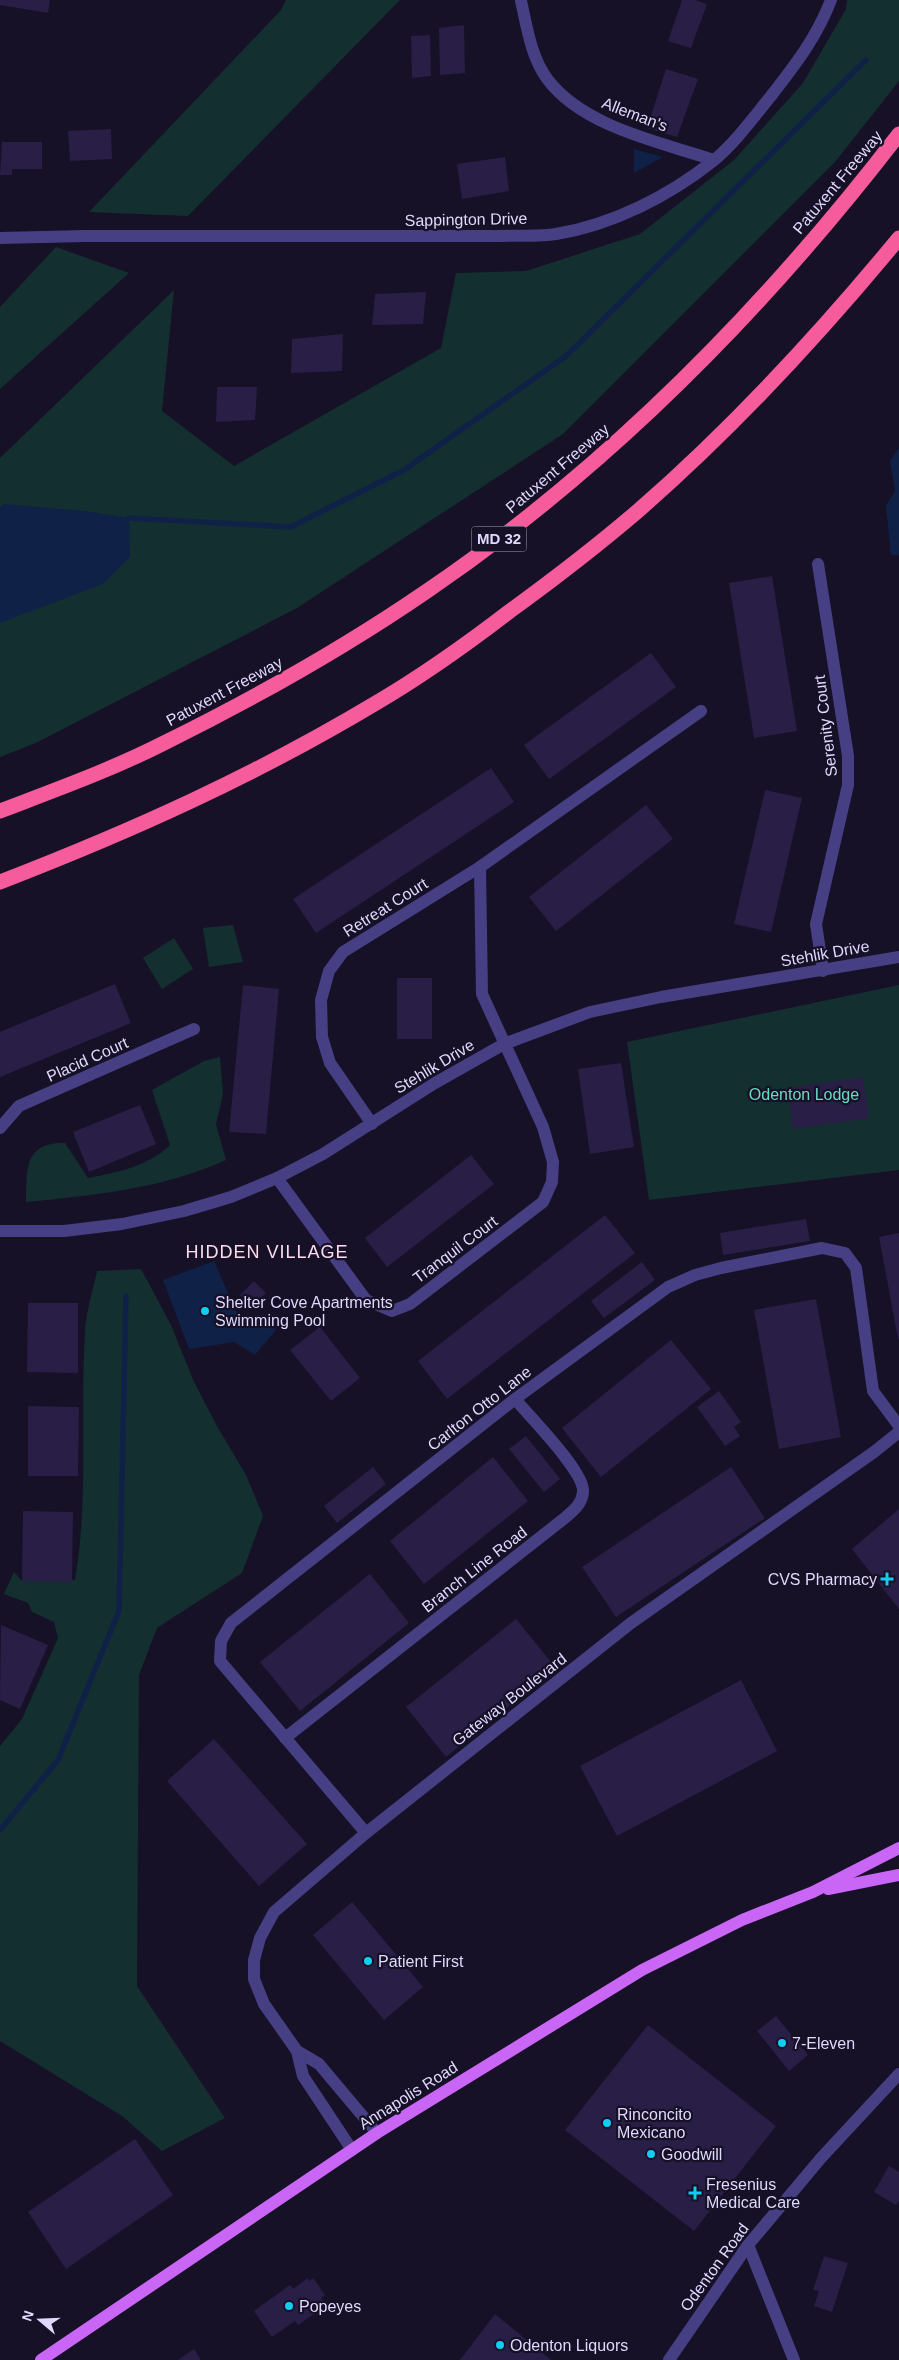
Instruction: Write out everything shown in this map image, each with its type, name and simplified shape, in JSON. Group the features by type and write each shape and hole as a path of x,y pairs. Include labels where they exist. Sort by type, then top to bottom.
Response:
{"highway":[{"name":"Patuxent Freeway","path":"0,812 153,748 243,702 348,642 428,591 518,525 592,464 660,403 752,309 815,237 899,134"},
{"path":"0,882 100,843 193,802 271,762 377,702 465,645 565,571 639,510 711,444 801,352 899,238"}],"main road":[{"name":"Annapolis Road","path":"41,2360 377,2133 642,1970 742,1920 813,1892 899,1848"},
{"name":"Annapolis Road","path":"813,1892 899,1875"}],"street":[{"name":"Sappington Drive","path":"0,238 84,236 499,236 556,234 604,221 650,202 714,160 743,130 802,58 822,25 831,0"},
{"name":"Alleman's","path":"521,1 536,58 547,80 562,94 581,109 607,124 714,160"},
{"name":"Serenity Court","path":"818,564 848,756 848,785 816,924 823,970"},
{"name":"Retreat Court","path":"372,1124 330,1063 322,1037 321,1000 329,971 343,952 480,867 701,711"},
{"path":"480,867 482,994 504,1044"},
{"name":"Stehlik Drive","path":"0,1231 64,1231 122,1224 184,1211 231,1197 278,1178 323,1154 435,1084 504,1044 590,1012 661,997 899,957"},
{"name":"Placid Court","path":"0,1128 19,1106 194,1029"},
{"name":"Tranquil Court","path":"278,1178 366,1300 392,1311 410,1304 543,1202 552,1182 553,1162 543,1127 504,1044"},
{"name":"Carlton Otto Lane","path":"366,1833 220,1661 221,1641 231,1623 515,1400 668,1287 695,1275 721,1268 822,1248 845,1253 856,1268 872,1391 899,1426"},
{"name":"Branch Line Road","path":"285,1738 566,1517 581,1503 584,1490 576,1470 515,1400"},
{"name":"Gateway Boulevard","path":"352,2150 303,2076 297,2051 264,2004 254,1979 254,1960 260,1938 274,1912 366,1833 631,1623 899,1432"},
{"name":"Gateway Boulevard","path":"297,2051 319,2064 377,2133"},
{"name":"Odenton Road","path":"669,2360 748,2245 899,2068"},
{"name":"Odenton Road","path":"869,2105 899,2074"},
{"path":"748,2245 794,2360"}],"green space":[{"path":"286,0 400,0 188,216 89,212 281,10"},
{"path":"847,0 899,0 899,81 835,162 563,434 297,608 36,743 0,757 0,458 174,290 162,411 234,466 441,348 456,273 526,271 640,234 734,160 803,83 846,9"},
{"path":"56,247 129,273 0,389 0,307"},
{"path":"233,925 243,962 209,967 203,928"},
{"path":"174,938 193,969 162,989 143,958"},
{"name":"Odenton Lodge","path":"899,985 899,1170 649,1200 627,1042"},
{"path":"220,1057 223,1094 216,1124 226,1160 202,1170 153,1184 77,1197 26,1202 30,1160 42,1147 65,1143 88,1178 132,1168 152,1159 170,1145 152,1090 204,1061"},
{"path":"141,1269 171,1325 194,1382 246,1475 263,1516 242,1573 157,1628 139,1675 137,1986 225,2118 162,2151 122,2116 0,2041 0,1746 22,1719 58,1638 54,1622 32,1612 28,1603 4,1594 14,1572 22,1581 75,1580 82,1518 84,1362 88,1308 97,1271"}],"water":[{"path":"634,149 663,157 634,173"},
{"path":"899,448 899,555 891,555 886,506 895,491 890,461"},
{"path":"4,504 85,511 129,518 130,557 103,584 0,623 0,508"},
{"name":"Shelter Cove Apartments Swimming Pool","path":"214,1261 240,1320 264,1314 276,1330 255,1355 234,1342 189,1349 163,1280"}],"building":[{"path":"0,0 50,0 48,13 0,5"},
{"path":"682,0 695,0 707,4 691,48 668,41"},
{"path":"464,25 465,73 440,75 439,28"},
{"path":"430,35 431,76 412,78 411,36"},
{"path":"666,69 698,79 677,137 647,128"},
{"path":"111,129 112,159 70,161 68,131"},
{"path":"2,142 42,142 42,169 12,169 12,175 0,175"},
{"path":"505,157 509,191 462,199 457,164"},
{"path":"426,292 423,324 372,325 375,294"},
{"path":"343,334 342,371 291,373 292,339"},
{"path":"217,387 257,387 255,420 216,422"},
{"path":"772,576 797,731 754,738 729,583"},
{"path":"651,653 676,687 549,779 524,745"},
{"path":"491,768 514,802 316,933 293,899"},
{"path":"765,790 802,798 771,932 734,924"},
{"path":"646,805 673,839 556,931 529,897"},
{"path":"397,978 432,978 432,1039 397,1039"},
{"path":"115,984 131,1023 0,1077 0,1032"},
{"path":"243,985 279,989 266,1134 229,1132"},
{"path":"621,1063 634,1147 590,1154 578,1069"},
{"path":"863,1077 869,1118 793,1129 787,1088"},
{"path":"140,1105 156,1144 89,1172 73,1132"},
{"path":"471,1155 494,1184 387,1267 365,1238"},
{"path":"605,1215 635,1253 447,1399 418,1361"},
{"path":"806,1219 810,1241 723,1255 720,1233"},
{"path":"899,1233 899,1339 898,1339 879,1237"},
{"path":"642,1262 655,1280 604,1318 591,1301"},
{"path":"254,1281 266,1293 251,1307 240,1295"},
{"path":"816,1299 841,1437 779,1449 754,1310"},
{"path":"28,1303 78,1303 78,1373 27,1372"},
{"path":"320,1327 360,1378 331,1401 290,1350"},
{"path":"671,1340 711,1389 601,1477 562,1428"},
{"path":"719,1391 741,1422 734,1427 740,1436 725,1446 697,1407"},
{"path":"28,1406 79,1407 78,1476 28,1476"},
{"path":"526,1436 560,1479 544,1492 509,1449"},
{"path":"493,1457 528,1501 424,1584 390,1541"},
{"path":"373,1467 386,1484 337,1523 324,1506"},
{"path":"731,1467 765,1518 616,1617 582,1567"},
{"name":"CVS Pharmacy","path":"899,1509 899,1609 852,1549"},
{"path":"23,1511 73,1512 72,1582 22,1581"},
{"path":"370,1574 409,1623 300,1711 260,1662"},
{"path":"516,1619 556,1668 446,1757 406,1707"},
{"path":"1,1625 48,1645 20,1709 0,1700"},
{"path":"741,1680 777,1751 617,1836 580,1766"},
{"path":"214,1739 307,1844 259,1886 167,1781"},
{"name":"Patient First","path":"352,1902 423,1987 384,2020 313,1935"},
{"name":"7-Eleven","path":"776,2016 808,2055 789,2071 757,2031"},
{"path":"648,2025 776,2126 694,2231 565,2130"},
{"path":"135,2139 173,2195 66,2269 28,2212"},
{"path":"889,2166 899,2172 899,2201 896,2205 874,2192"},
{"path":"824,2256 848,2263 832,2312 814,2306 819,2291 813,2290"},
{"name":"Popeyes","path":"308,2278 309,2281 313,2278 325,2295 321,2298 324,2301 311,2310 314,2314 298,2325 295,2321 272,2337 254,2311 290,2285 293,2289"},
{"path":"495,2314 551,2360 460,2360"},
{"path":"194,2349 201,2360 178,2360"}],"waterway":[{"path":"129,518 291,527 404,470 566,356 866,60"},
{"path":"0,1830 58,1760 119,1611 126,1296"}],"place":[{"name":"Shelter Cove Apartments Swimming Pool","path":"205,1311"},
{"name":"CVS Pharmacy","path":"887,1579"},
{"name":"Patient First","path":"368,1961"},
{"name":"7-Eleven","path":"782,2043"},
{"name":"Rinconcito Mexicano","path":"607,2123"},
{"name":"Goodwill","path":"651,2154"},
{"name":"Fresenius Medical Care","path":"695,2193"},
{"name":"Popeyes","path":"289,2306"},
{"name":"Odenton Liquors","path":"500,2345"}],"district":[{"name":"HIDDEN VILLAGE","path":"267,1252"}]}
